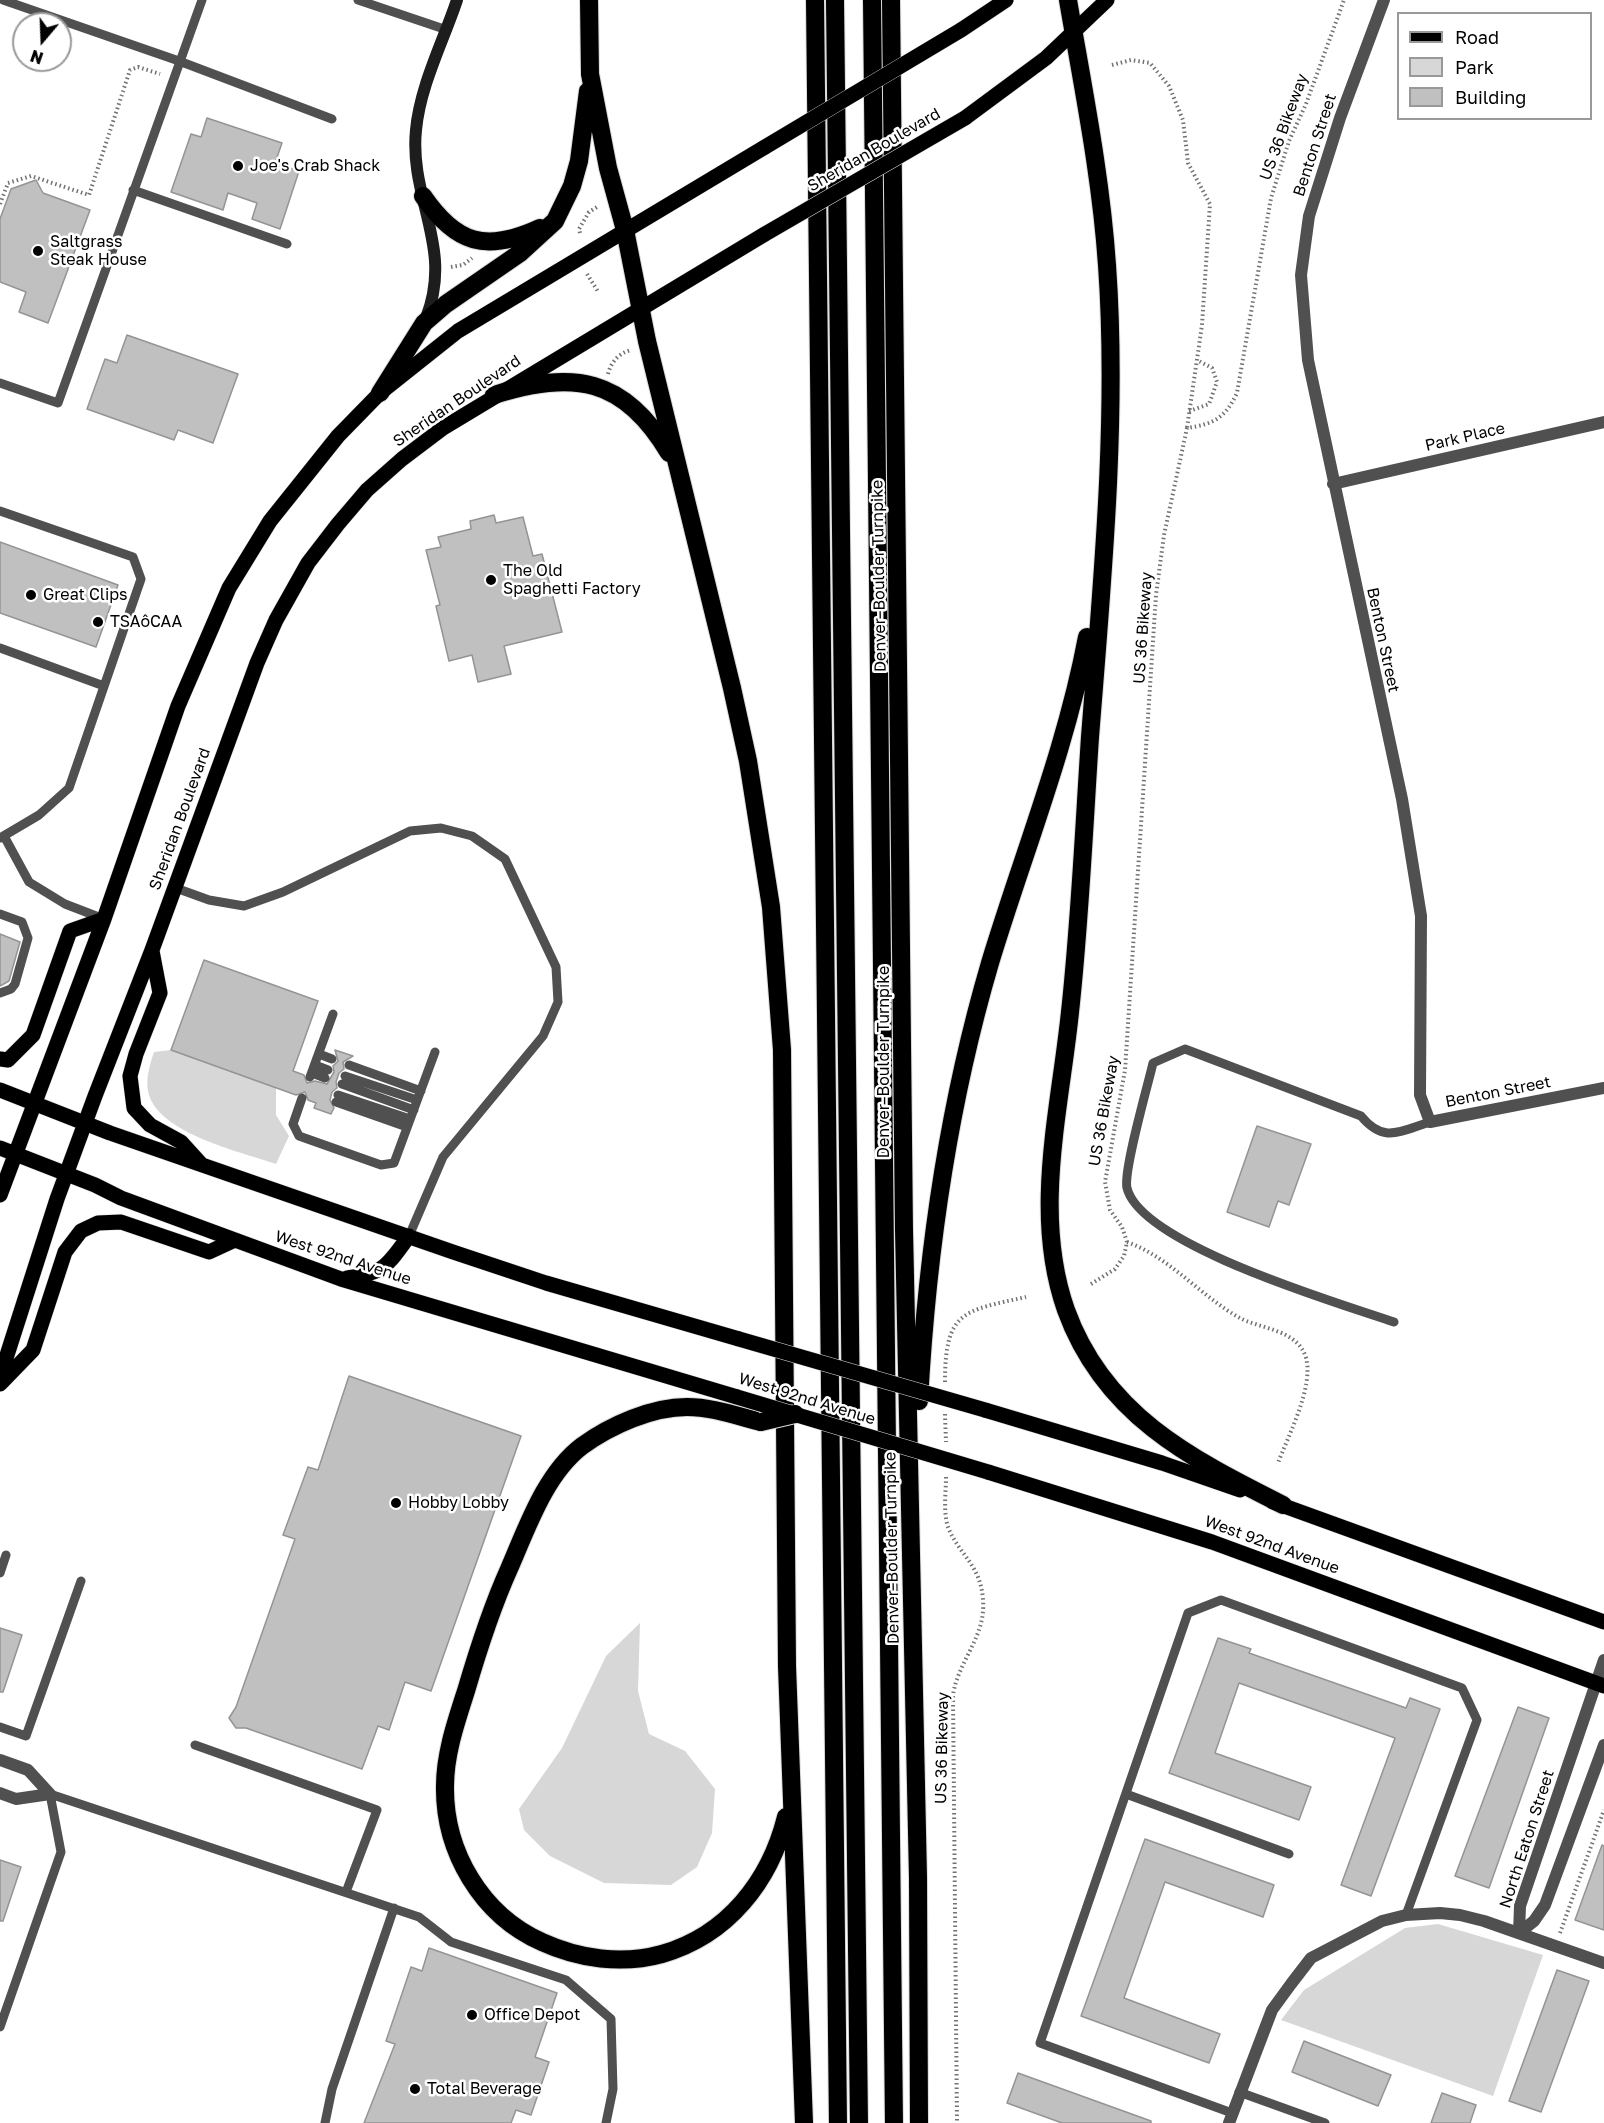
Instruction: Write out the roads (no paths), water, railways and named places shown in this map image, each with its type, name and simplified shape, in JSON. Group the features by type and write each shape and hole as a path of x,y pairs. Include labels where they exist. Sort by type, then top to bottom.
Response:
{"highway":[{"path":"380,393 424,323 446,304 520,253 555,221 572,186 579,161 590,75 589,0"},
{"path":"815,0 838,2123"},
{"path":"835,0 859,2123"},
{"path":"872,0 894,2123"},
{"name":"Denver–Boulder Turnpike","path":"891,0 905,1242 918,1878 919,2123"},
{"path":"1068,0 1084,82 1107,267 1109,398 1105,507 1071,1009 1050,1183 1051,1248 1059,1285 1075,1333 1100,1376 1127,1408 1160,1436 1194,1458 1283,1505"},
{"path":"590,75 608,168 625,230 640,309 748,761 762,840 776,966 783,1107 784,1502 790,1797 804,2123"},
{"path":"423,196 446,225 458,234 477,242 516,238 555,221"},
{"path":"494,395 527,385 558,380 602,389 640,413 663,442 676,465"},
{"path":"911,1540 924,1311 949,1129 970,1036 990,963 1053,771 1078,681 1094,601 1105,507"},
{"path":"790,1797 782,1834 770,1862 752,1893 739,1907 699,1938 674,1950 650,1958 623,1960 597,1958 554,1947 535,1939 499,1914 470,1877 455,1848 450,1831 445,1786 453,1732 496,1597 556,1473 570,1456 597,1436 648,1413 687,1407 717,1410 761,1422 795,1414"}],"main road":[{"path":"0,1195 104,919 177,706 229,588 270,521 338,436 380,393 475,321 961,30 1006,0"},
{"name":"Sheridan Boulevard","path":"0,1377 85,1123 152,950 173,887 257,663 276,620 309,563 338,524 376,482 442,428 765,234 965,118 1029,71 1074,34 1107,0"},
{"path":"0,1059 8,1060 33,1035 70,931 104,919"},
{"path":"152,950 160,993 136,1054 130,1076 134,1108 150,1125 181,1142 204,1166"},
{"path":"0,1090 204,1166 546,1283 1162,1463 1604,1622"},
{"name":"West 92nd Avenue","path":"0,1148 121,1198 341,1279 988,1472 1212,1542 1600,1685"},
{"path":"0,1384 33,1350 65,1252 81,1231 98,1223 121,1222 209,1252 235,1240"},
{"path":"341,1279 373,1275 385,1266 409,1236"}],"street":[{"path":"424,323 432,304 437,269 417,169 416,130 429,77 457,0"},
{"name":"Benton Street","path":"1384,0 1340,118 1309,216 1301,275 1308,360 1402,799 1421,916 1420,1095 1430,1122 1604,1088"},
{"name":"Park Place","path":"1333,484 1604,422"},
{"name":"North Eaton Street","path":"1519,1933 1520,1906 1600,1685 1604,1660"},
{"name":"North Eaton Street","path":"1519,1933 1534,1921 1545,1905 1604,1744"},
{"path":"0,1760 28,1770 50,1794"},
{"path":"0,1793 16,1799 50,1794"},
{"path":"1231,2118 1272,2010 1311,1958 1382,1921 1407,1915 1440,1913 1460,1915 1604,1963"}],"lane":[{"path":"3,0 179,61 332,119"},
{"path":"0,383 58,403 202,0"},
{"path":"358,0 447,30"},
{"path":"133,190 287,244"},
{"path":"0,511 133,557 141,579 69,788 39,815 2,837 30,882 65,904 104,919"},
{"path":"0,648 104,686"},
{"path":"173,887 209,900 244,906 283,892 410,831 441,828 472,836 505,859 556,967 558,1002 543,1036 443,1157 409,1236"},
{"path":"0,914 22,922 28,938 15,984 11,989 0,993"},
{"path":"327,1074 312,1072 333,1014"},
{"path":"1394,1322 1217,1258 1141,1212 1126,1187 1135,1137 1154,1063 1185,1049 1361,1116 1372,1130 1382,1133 1430,1122"},
{"path":"302,1098 293,1124 299,1136 381,1165 394,1163 435,1052"},
{"path":"319,1054 332,1059"},
{"path":"349,1065 421,1091"},
{"path":"344,1080 415,1105"},
{"path":"337,1098 409,1123"},
{"path":"0,1573 6,1555"},
{"path":"0,1727 26,1736 81,1581"},
{"path":"1231,2118 1040,2043 1188,1613 1221,1600 1462,1688 1477,1720 1407,1915"},
{"path":"195,1745 377,1810 345,1892"},
{"path":"0,2027 61,1852 50,1794 419,1917 451,1942 566,1980 611,2019 613,2089 606,2123"},
{"path":"1126,1794 1289,1854"},
{"path":"325,2123 332,2089 394,1908"},
{"path":"1239,2092 1325,2123"}],"place":[{"name":"Joe's Crab Shack","path":"238,166"},
{"name":"Saltgrass Steak House","path":"38,251"},
{"name":"The Old Spaghetti Factory","path":"491,580"},
{"name":"Great Clips","path":"31,595"},
{"name":"TSAôCAA","path":"98,622"},
{"name":"Hobby Lobby","path":"396,1503"},
{"name":"Office Depot","path":"472,2015"},
{"name":"Total Beverage","path":"415,2089"}]}
